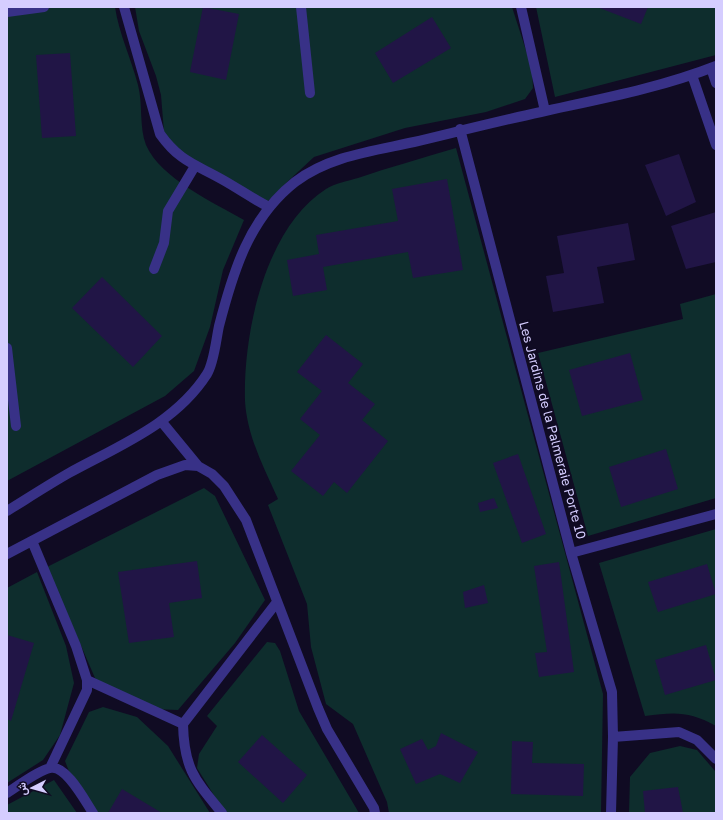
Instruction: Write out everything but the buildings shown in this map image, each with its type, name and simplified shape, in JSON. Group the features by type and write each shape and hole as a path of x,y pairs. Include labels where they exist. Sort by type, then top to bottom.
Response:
{"street":[{"path":"7,12 44,7"},
{"path":"124,7 160,134 171,149 195,166 222,179 268,207"},
{"path":"301,7 310,93"},
{"path":"521,7 545,111"},
{"path":"7,510 68,473 127,443 161,422 193,393 208,372 234,270 250,233 268,207 294,182 318,167 352,155 460,129 587,103 692,75 714,67 716,83"},
{"path":"692,75 716,146"},
{"name":"Les Jardins de la Palmeraie Porte 10","path":"460,129 571,553 612,692 613,737 611,813"},
{"path":"154,269 164,243 168,211 195,166"},
{"path":"7,348 16,426"},
{"path":"161,422 198,466 212,474 224,486 246,520 266,567 277,602 327,729 374,808 375,813"},
{"path":"7,554 157,475 185,465 198,466"},
{"path":"571,553 716,514"},
{"path":"32,541 76,646 87,680 87,690 50,768"},
{"path":"222,813 192,774 183,746 183,724 277,602"},
{"path":"87,680 183,724"},
{"path":"613,737 679,732 697,740 716,759"},
{"path":"7,793 50,768 57,768 69,777 93,813"}],"green space":[{"path":"7,7 115,7 119,27 138,85 144,138 153,157 175,179 204,198 244,220 223,270 210,327 194,371 165,396 7,481"},
{"path":"135,7 512,7 532,69 533,88 525,99 486,112 405,128 314,157 267,202 190,159 172,144 164,132 161,95 156,76 139,31"},
{"path":"536,7 716,7 716,55 555,97"},
{"path":"456,148 603,694 601,813 389,813 387,802 353,724 326,704 311,647 307,604 268,505 278,499 257,452 246,414 245,374 248,345 254,314 262,284 273,255 287,229 305,207 330,187 342,182"},
{"path":"716,294 716,498 588,536 538,353 683,319 680,304"},
{"path":"204,488 215,496 265,600 235,643 178,710 152,709 104,686 95,678 47,567"},
{"path":"716,529 716,726 690,715 674,713 645,716 599,563"},
{"path":"37,572 66,646 74,683 60,735 43,760 7,783 7,588"},
{"path":"267,642 275,643 280,651 299,711 359,813 225,813 197,768 199,754 217,726 207,716"},
{"path":"103,707 137,717 168,746 210,813 95,813 75,787 65,761 89,712"},
{"path":"680,746 697,750 715,771 716,813 629,813 630,777 650,753"},
{"path":"54,780 77,813 7,813 7,805"}]}
